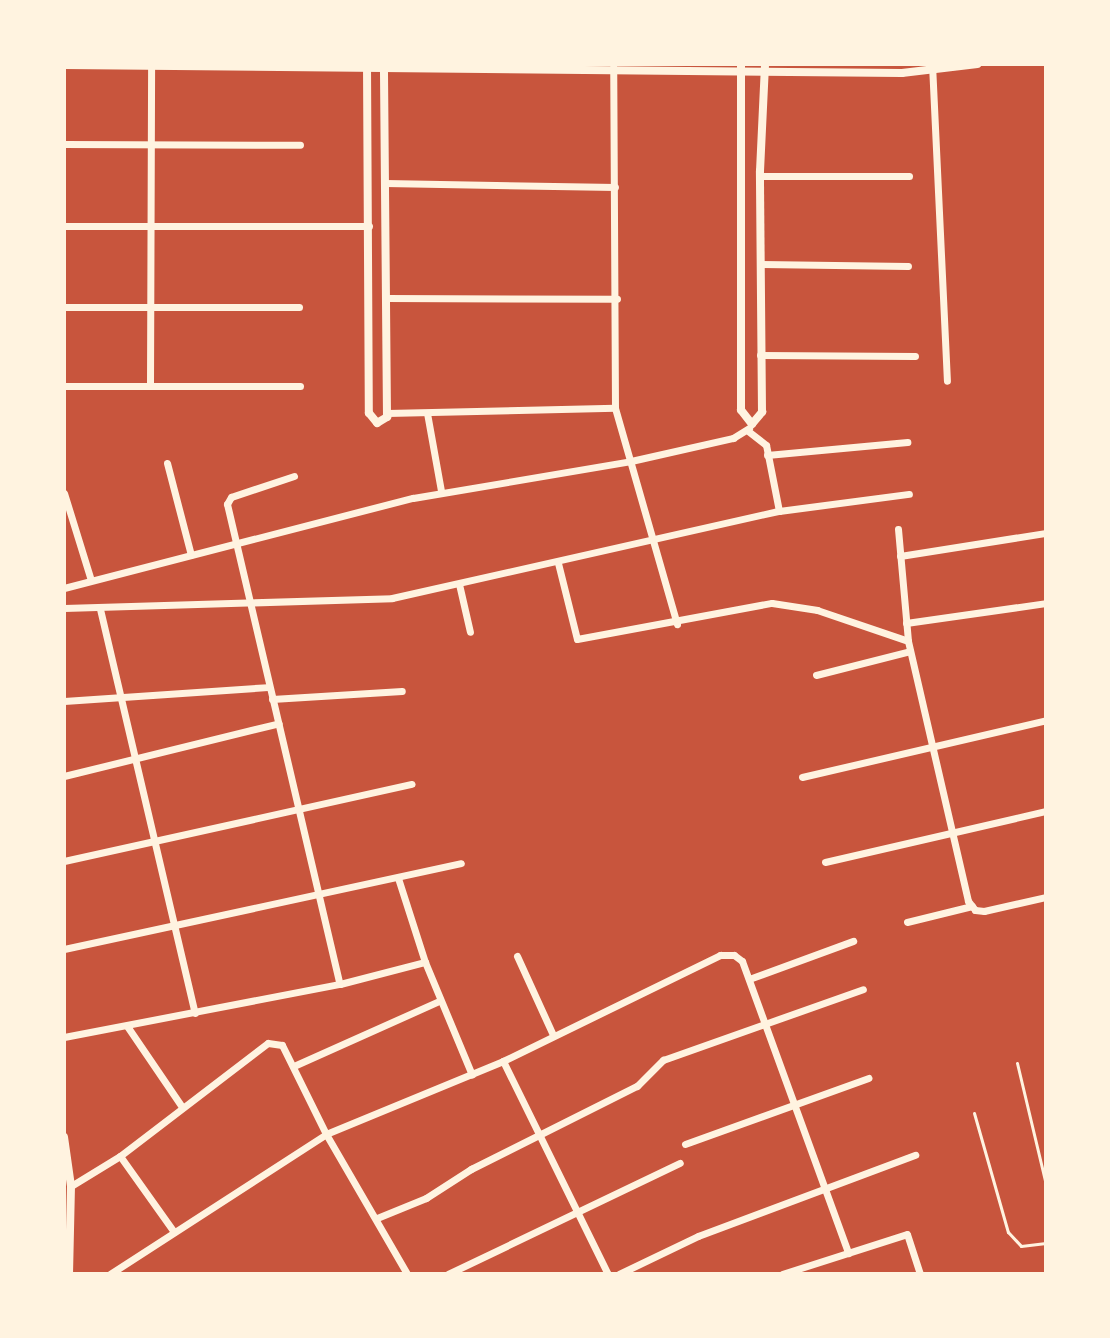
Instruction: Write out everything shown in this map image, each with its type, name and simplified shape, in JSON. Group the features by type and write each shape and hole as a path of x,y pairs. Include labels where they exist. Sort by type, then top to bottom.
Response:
{"street":[{"path":"367,64 369,413 377,423 385,421 387,413 384,64"},
{"path":"64,65 932,68 977,64"},
{"path":"150,385 151,65"},
{"path":"741,66 741,410 750,427 763,439 779,511"},
{"path":"64,588 441,491 631,461 733,438 750,427 762,412 760,176 765,66"},
{"path":"613,67 617,299 615,408 657,542 677,624"},
{"path":"932,68 947,381"},
{"path":"64,144 300,145"},
{"path":"760,176 909,176"},
{"path":"385,183 615,187"},
{"path":"64,226 369,226"},
{"path":"760,264 908,266"},
{"path":"386,298 617,299"},
{"path":"64,307 299,307"},
{"path":"760,355 915,356"},
{"path":"64,386 300,386"},
{"path":"387,413 615,408"},
{"path":"427,413 441,491"},
{"path":"767,455 907,442"},
{"path":"167,463 191,555"},
{"path":"294,476 228,500 235,543 279,723 295,810 321,896 340,984"},
{"path":"64,493 91,580"},
{"path":"64,608 252,605 392,598 657,542 779,511 909,494"},
{"path":"898,529 908,641 972,906"},
{"path":"900,556 1046,533"},
{"path":"558,563 577,639 788,604 908,641"},
{"path":"459,584 470,632"},
{"path":"906,623 1046,603"},
{"path":"100,609 171,926 195,1013"},
{"path":"816,675 910,651"},
{"path":"64,701 268,687"},
{"path":"272,699 402,691"},
{"path":"802,777 1046,720"},
{"path":"64,776 279,723"},
{"path":"64,861 412,784"},
{"path":"825,862 1046,811"},
{"path":"64,949 321,896 461,863"},
{"path":"398,878 439,1001 472,1075"},
{"path":"907,922 972,906 984,911 1046,897"},
{"path":"749,979 853,941"},
{"path":"110,1274 326,1134 503,1061 720,955 742,961 848,1253"},
{"path":"517,956 553,1035"},
{"path":"64,1037 340,984 425,962"},
{"path":"377,1218 426,1198 471,1169 637,1086 663,1060 863,989"},
{"path":"296,1065 439,1001"},
{"path":"127,1026 182,1107"},
{"path":"71,1186 120,1156 268,1043 282,1045 296,1065 326,1134 407,1274"},
{"path":"503,1061 608,1274"},
{"path":"685,1144 868,1078"},
{"path":"64,1137 71,1186 69,1274"},
{"path":"619,1274 824,1187 915,1155"},
{"path":"120,1156 174,1232"},
{"path":"448,1274 680,1163"},
{"path":"782,1274 907,1234 920,1274"}],"lane":[{"path":"1017,1063 1046,1185"},
{"path":"974,1113 1008,1232 1021,1246 1046,1243"}]}
